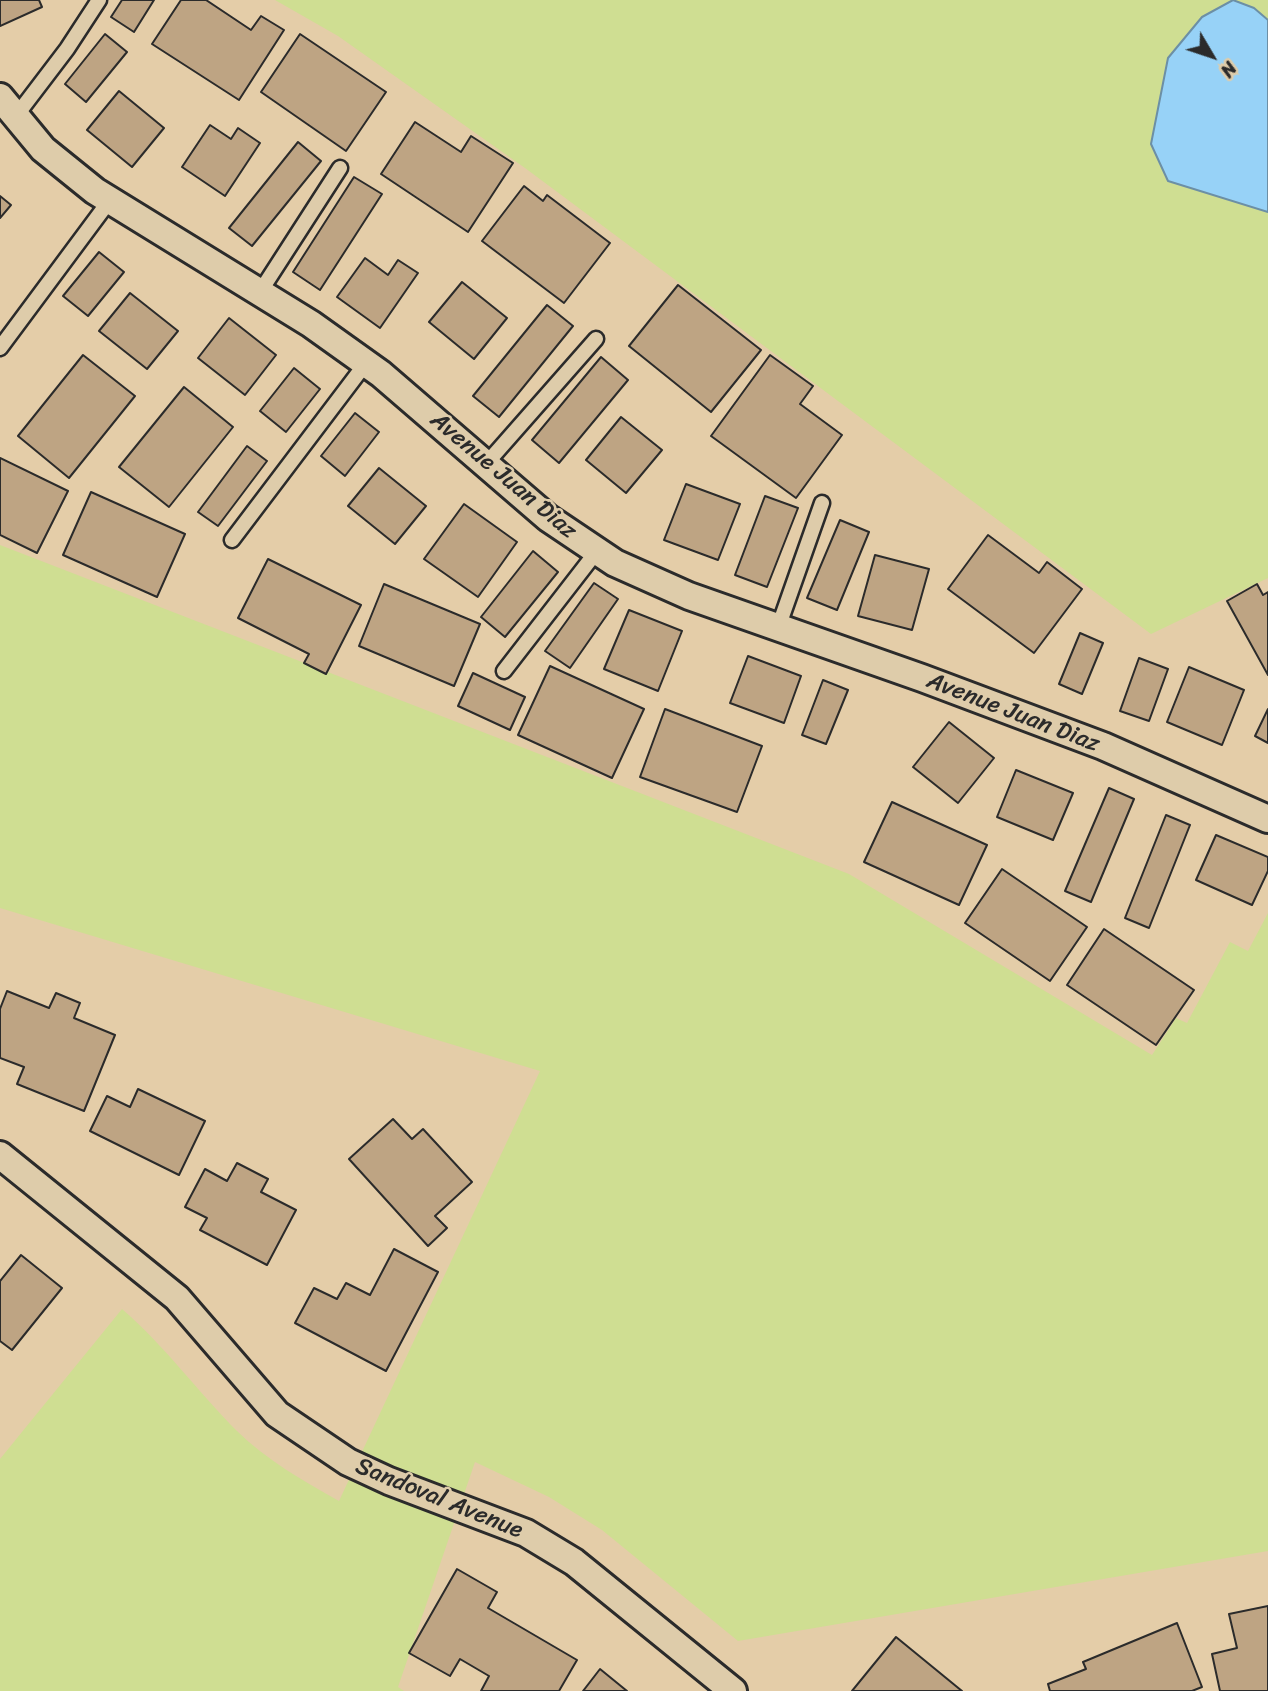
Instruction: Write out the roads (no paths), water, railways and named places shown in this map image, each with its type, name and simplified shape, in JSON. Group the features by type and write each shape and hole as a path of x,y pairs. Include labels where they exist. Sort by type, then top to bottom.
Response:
{"street":[{"name":"Avenue Juan Diaz","path":"8,106 43,149 95,191 311,324 366,363 548,518 615,562 689,596 1103,746 1268,819"},
{"name":"Sandoval Avenue","path":"2,1161 177,1298 277,1414 348,1462 389,1481 503,1524 536,1539 574,1562 733,1691"}],"lane":[{"path":"8,106 67,49 99,0"},
{"path":"260,292 340,168"},
{"path":"0,348 110,200"},
{"path":"486,464 596,339"},
{"path":"232,540 366,363"},
{"path":"778,628 822,503"},
{"path":"504,671 597,551"}],"water":[{"path":"1233,0 1254,8 1268,20 1268,212 1168,181 1151,144 1168,58 1202,17"}]}
